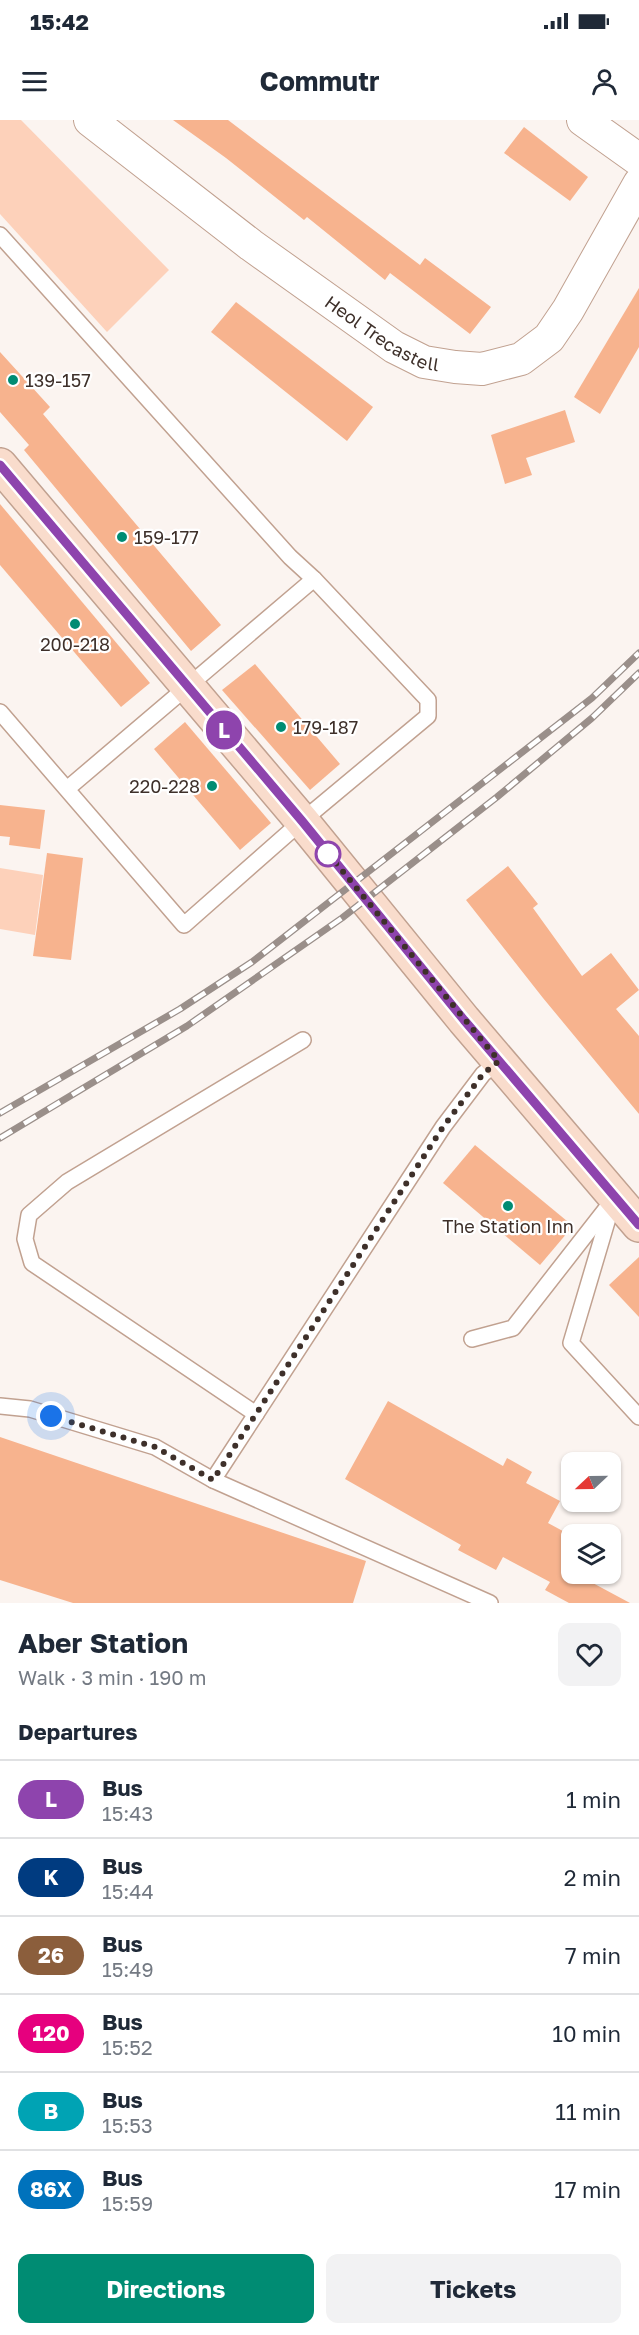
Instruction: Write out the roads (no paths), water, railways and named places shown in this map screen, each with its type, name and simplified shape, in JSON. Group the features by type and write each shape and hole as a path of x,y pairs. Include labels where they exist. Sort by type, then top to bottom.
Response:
{"main road":[{"path":"0,465 302,821 499,1061 639,1225"}],"street":[{"name":"Heol Trecastell","path":"90,120 251,245 394,347 424,362 455,367 482,369 521,359 549,338 568,310 639,184"},
{"path":"583,120 639,160"}],"lane":[{"path":"0,235 282,548 428,700 428,716 302,821 184,925 0,712"},
{"path":"67,789 314,579"},
{"path":"256,1414 32,1263 25,1239 29,1215 67,1182 303,1040"},
{"path":"213,1480 443,1127 483,1074 499,1061"},
{"path":"471,1339 513,1328 614,1198"},
{"path":"614,1198 571,1343 639,1417"},
{"path":"0,1406 30,1409 155,1447 213,1480 490,1603"}],"railway":[{"path":"0,1113 180,1009 252,962 592,698 639,653"},
{"path":"0,1138 187,1026 342,918 497,797 592,718 639,673"}],"place":[{"name":"139-157","path":"13,380"},
{"name":"159-177","path":"122,537"},
{"name":"200-218","path":"75,624"},
{"name":"179-187","path":"281,727"},
{"name":"220-228","path":"212,786"},
{"name":"The Station Inn","path":"508,1206"}]}
